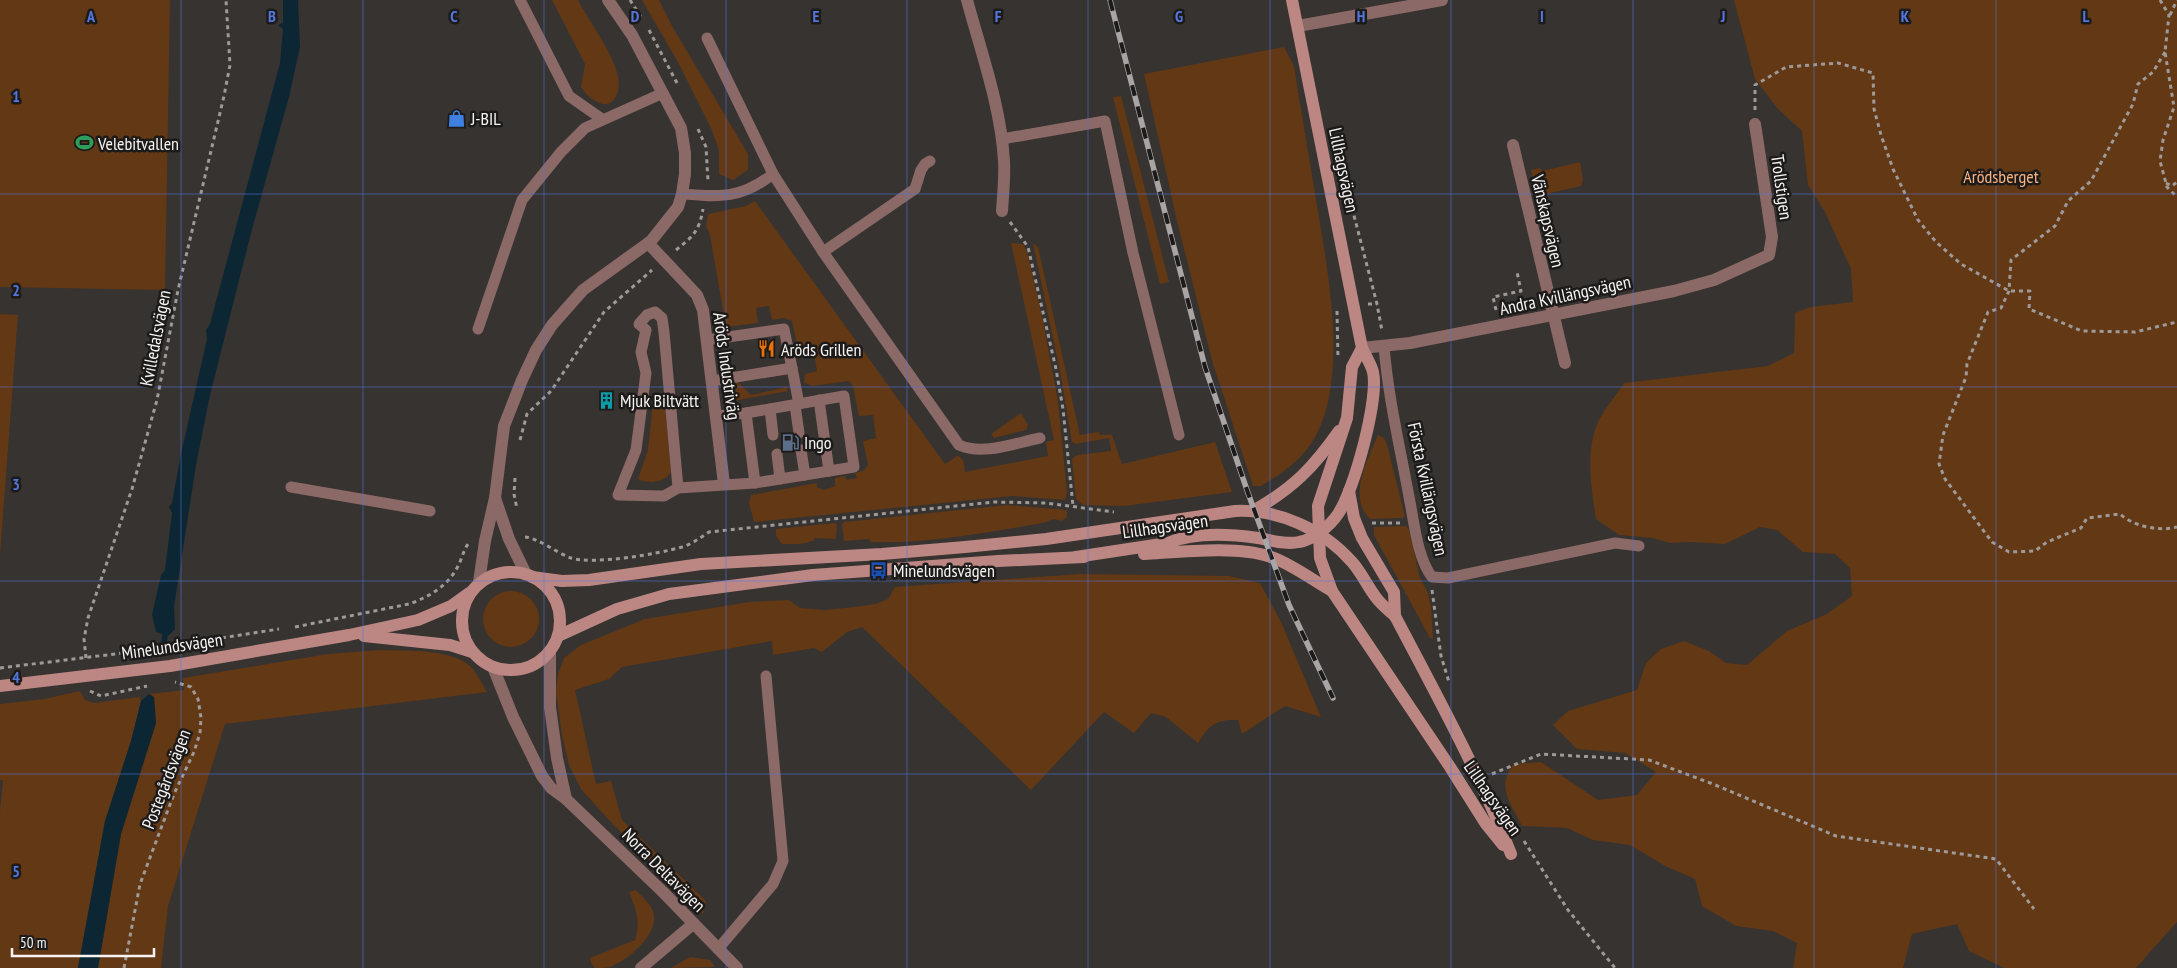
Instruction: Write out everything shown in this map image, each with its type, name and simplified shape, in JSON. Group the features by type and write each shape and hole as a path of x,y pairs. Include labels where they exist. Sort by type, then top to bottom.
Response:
{"main road":[{"name":"Lillhagsvägen","path":"1076,557 1168,543 1180,538 1243,536 1292,543 1301,542 1317,534 1338,514 1349,491 1369,426 1372,406 1373,372 1362,348 1355,305 1292,0"},
{"name":"Lillhagsvägen","path":"1255,510 1287,519 1317,534 1338,548 1353,563 1378,600 1395,616 1480,780 1511,854 1486,824 1332,591 1320,558 1317,534 1318,506 1347,418 1352,367 1362,348"},
{"name":"Lillhagsvägen","path":"1255,510 1274,499 1302,478 1320,458 1347,418"},
{"name":"Lillhagsvägen","path":"1349,491 1354,518 1362,538 1394,592 1395,616"},
{"name":"Minelundsvägen","path":"529,575 546,587 556,601 560,618 558,636 550,651 536,663 520,670 502,670 493,667 472,652 464,636 461,618 465,601 480,582 502,572 529,575 562,581 589,580 701,564 965,547 1046,539 1255,510"},
{"name":"Lillhagsvägen","path":"1076,557 1216,551 1247,552 1271,557 1332,591"},
{"path":"558,636 617,609 668,594 813,575 998,560 1076,557"},
{"name":"Minelundsvägen","path":"0,686 170,666 349,635 418,620 451,606 470,594"},
{"name":"Minelundsvägen","path":"349,635 450,644 472,652"}],"street":[{"path":"480,582 485,541 495,498 504,426 536,350 552,325 583,290 648,243 666,224 678,208 682,194 686,174 685,153 680,128 632,35 608,0"},
{"path":"967,0 995,104 1002,139 1004,162 1002,211"},
{"path":"1298,26 1442,0"},
{"name":"Trollstigen","path":"1755,124 1772,237 1769,255"},
{"name":"Vänskapsvägen","path":"1513,145 1564,363"},
{"name":"Aröds Industriväg","path":"648,243 697,295 703,310 724,484"},
{"name":"Andra Kvillängsvägen","path":"1362,348 1499,327 1674,291 1714,280 1769,255"},
{"path":"495,498 509,539 529,575"},
{"path":"550,651 550,707 557,758 566,798"},
{"name":"Norra Deltavägen","path":"493,667 513,717 542,776 551,788 566,798 663,892 737,968"},
{"path":"641,968 694,924"}],"lane":[{"path":"520,0 569,96 602,119"},
{"path":"707,38 773,174 823,252 960,446 969,450 981,450 1040,438"},
{"path":"478,330 522,200 585,128 663,93"},
{"path":"1002,139 1105,121 1133,253 1179,435"},
{"path":"823,252 915,189 924,164 930,161"},
{"path":"682,194 722,196 757,186 773,174"},
{"path":"678,488 662,318 656,312 647,315 639,324 646,330 641,352 646,373 636,450 618,495 664,496 678,488 755,482 854,467 844,396 746,413 717,416"},
{"path":"707,340 784,329 797,404 798,433"},
{"name":"Första Kvillängsvägen","path":"1384,346 1401,458 1414,523 1426,568 1432,577 1448,578 1615,543 1640,546"},
{"path":"712,381 792,368"},
{"path":"646,373 667,369"},
{"path":"819,400 829,471"},
{"path":"770,409 774,435"},
{"path":"746,413 755,482"},
{"path":"801,450 805,475"},
{"path":"776,454 780,479"},
{"path":"291,487 430,511"},
{"path":"718,949 773,884 783,861 766,676"}],"path":[{"name":"Kvilledalsvägen","path":"88,676 84,639 88,618 132,489 156,400 178,290 224,96 230,64 226,0"},
{"path":"2160,0 2170,15"},
{"path":"2176,0 2170,15 2165,52 2174,107 2163,140 2160,161 2166,183 2177,197"},
{"path":"2165,52 2153,72 2138,84 2133,104 2091,181 2068,201 2055,226 2011,260 2009,291 2001,308 1988,312 1967,364 1966,377 1943,435 1939,464 1945,479 1992,542 2009,552 2035,551 2052,539 2070,534 2081,528 2086,518 2120,514 2128,522 2150,527 2170,529 2177,527"},
{"path":"1755,124 1755,85 1786,67 1838,63 1873,73 1874,109 1893,169 1918,220 1936,242 1961,264 2009,291 2030,292 2029,309 2082,331 2135,332 2177,322"},
{"path":"2166,183 2172,186 2177,182"},
{"path":"1002,211 1028,247 1056,369 1063,409 1073,506"},
{"path":"1499,327 1493,298 1521,291 1517,272"},
{"path":"1338,364 1339,346 1336,306 1377,304"},
{"path":"509,539 528,537 573,558 593,560 682,547 708,532 994,502 1046,502 1116,512"},
{"path":"294,627 409,604 423,599 434,593 458,567 469,542 485,541"},
{"path":"1432,577 1441,656 1450,687"},
{"path":"0,668 86,658 284,628"},
{"path":"88,676 90,691 101,696 156,684"},
{"name":"Postegårdsvägen","path":"124,968 140,884 174,794 194,752 200,733 201,718 198,699 191,687 185,684 165,683"},
{"path":"1489,775 1541,754 1649,760 1713,784 1836,836 1996,859 2034,910"},
{"path":"1486,768 1493,782"},
{"path":"1523,840 1568,910 1615,968"}],"green space":[{"name":"Velebitvallen","path":"0,0 170,0 165,290 0,287"},
{"path":"552,0 578,0 605,45 619,81 615,99 610,103 605,104 594,101 581,87 585,64"},
{"path":"642,0 659,0 672,26 748,154 748,170 733,180 719,174 719,150 711,128 679,64"},
{"name":"Arödsberget","path":"1734,0 2177,0 2177,922 2136,968 2004,968 1969,951 1957,924 1912,934 1903,968 1793,968 1797,943 1773,931 1736,926 1702,906 1695,879 1665,866 1630,845 1593,840 1567,828 1522,826 1510,803 1505,787 1508,772 1514,764 1541,762 1598,800 1637,795 1656,772 1625,753 1577,749 1553,725 1568,711 1637,690 1646,663 1661,649 1684,641 1709,651 1726,663 1747,665 1787,631 1827,614 1852,596 1850,568 1835,554 1803,552 1777,530 1760,527 1725,544 1670,543 1653,538 1619,535 1596,519 1590,470 1594,434 1598,422 1624,383 1768,366 1794,353 1795,313 1810,307 1853,302 1851,269 1825,212 1808,185 1802,131 1778,109 1755,79"},
{"path":"1284,47 1294,66 1330,289 1333,321 1331,385 1325,414 1309,447 1284,471 1261,486 1253,486 1213,364 1177,221 1144,74"},
{"path":"1121,96 1169,282 1160,284 1113,97"},
{"path":"1580,162 1583,180 1581,186 1537,196 1531,170 1540,168 1542,171"},
{"path":"755,201 945,464 957,456 960,457 964,462 965,472 1048,456 1046,442 1054,440 1011,243 1023,244 1027,252 1043,321 1058,401 1067,492 1065,500 1013,496 754,522 749,503 751,495 817,483 817,487 824,490 835,486 835,478 845,476 846,480 857,478 855,473 863,471 868,465 863,441 876,438 873,415 859,416 853,386 849,381 812,386 804,382 805,374 817,371 813,348 798,350 792,321 784,318 772,320 769,306 756,308 758,323 726,327 710,235 706,226 708,214 746,206"},
{"path":"1033,243 1038,247 1080,435 1099,432 1100,435 1112,435 1122,464 1215,442 1232,492 1124,506 1083,505 1076,499 1072,459 1077,455 1111,451 1109,438 1075,444 1072,442 1060,371"},
{"path":"0,314 18,315 0,556"},
{"path":"734,382 738,382 751,395 786,386 788,391 733,401 731,385"},
{"path":"654,394 664,395 671,472 661,480 647,482 638,479 648,450"},
{"path":"1021,413 1028,425 1026,430 994,438 991,434"},
{"path":"1378,435 1384,438 1387,445 1405,516 1403,518 1370,519 1363,510 1360,500 1362,478"},
{"path":"1007,505 1067,510 1067,517 1062,521 1054,519 1043,523 936,539 893,542 871,542 869,539 844,541 842,525 844,522"},
{"path":"837,524 836,539 815,538 813,541 800,544 782,544 776,536 776,529"},
{"path":"1406,526 1409,530 1420,578 1428,593 1433,639 1430,638 1374,535 1374,527"},
{"path":"1080,574 1229,576 1260,583 1281,622 1321,717 1285,706 1242,734 1238,720 1214,724 1198,743 1166,717 1151,713 1134,733 1104,712 1031,790 862,627 847,632 822,652 814,648 773,655 772,641 622,667 609,679 575,690 596,784 611,781 622,820 706,901 703,914 609,820 581,789 569,765 562,736 556,692 558,674 564,658 581,645 645,619 749,602 789,600 800,608 825,610 855,607 876,604 888,599 895,587"},
{"path":"505,591 517,591 527,595 535,603 539,619 535,635 527,643 517,647 505,647 495,643 487,635 483,625 483,613 487,603 495,595"},
{"path":"380,650 429,652 454,657 465,662 473,669 487,692 225,724 168,906 161,968 98,968 121,834 156,723 154,697 149,694 184,690 183,678 328,654"},
{"path":"80,691 85,700 94,703 139,697 141,701 131,741 105,821 78,968 0,968 0,811 3,780 0,780 0,704 44,699"},
{"path":"636,890 647,901 653,911 654,923 651,931 640,946 625,959 610,967 595,968 590,958 635,940 638,927 637,916 629,892"},
{"path":"690,957 710,960 715,967 671,968"}],"water":[{"path":"283,0 298,0 300,47 289,97 252,229 210,395 196,465 174,607 175,629 168,636 156,632 152,615 161,575 165,570 172,513 169,507 172,503 207,339 206,330 210,324 280,63 283,29 278,25 283,23"},
{"path":"149,694 154,697 156,723 121,834 98,968 78,968 105,821 131,741 141,701"}],"waterway":[{"path":"164,642 166,629"}],"railway":[{"path":"1110,0 1205,367 1289,605 1333,698"}],"place":[{"name":"J-BIL","path":"457,118"},
{"name":"Velebitvallen","path":"84,143"},
{"name":"Aröds Grillen","path":"767,349"},
{"name":"Mjuk Biltvätt","path":"606,400"},
{"name":"Ingo","path":"790,442"},
{"name":"Minelundsvägen","path":"879,570"}]}
